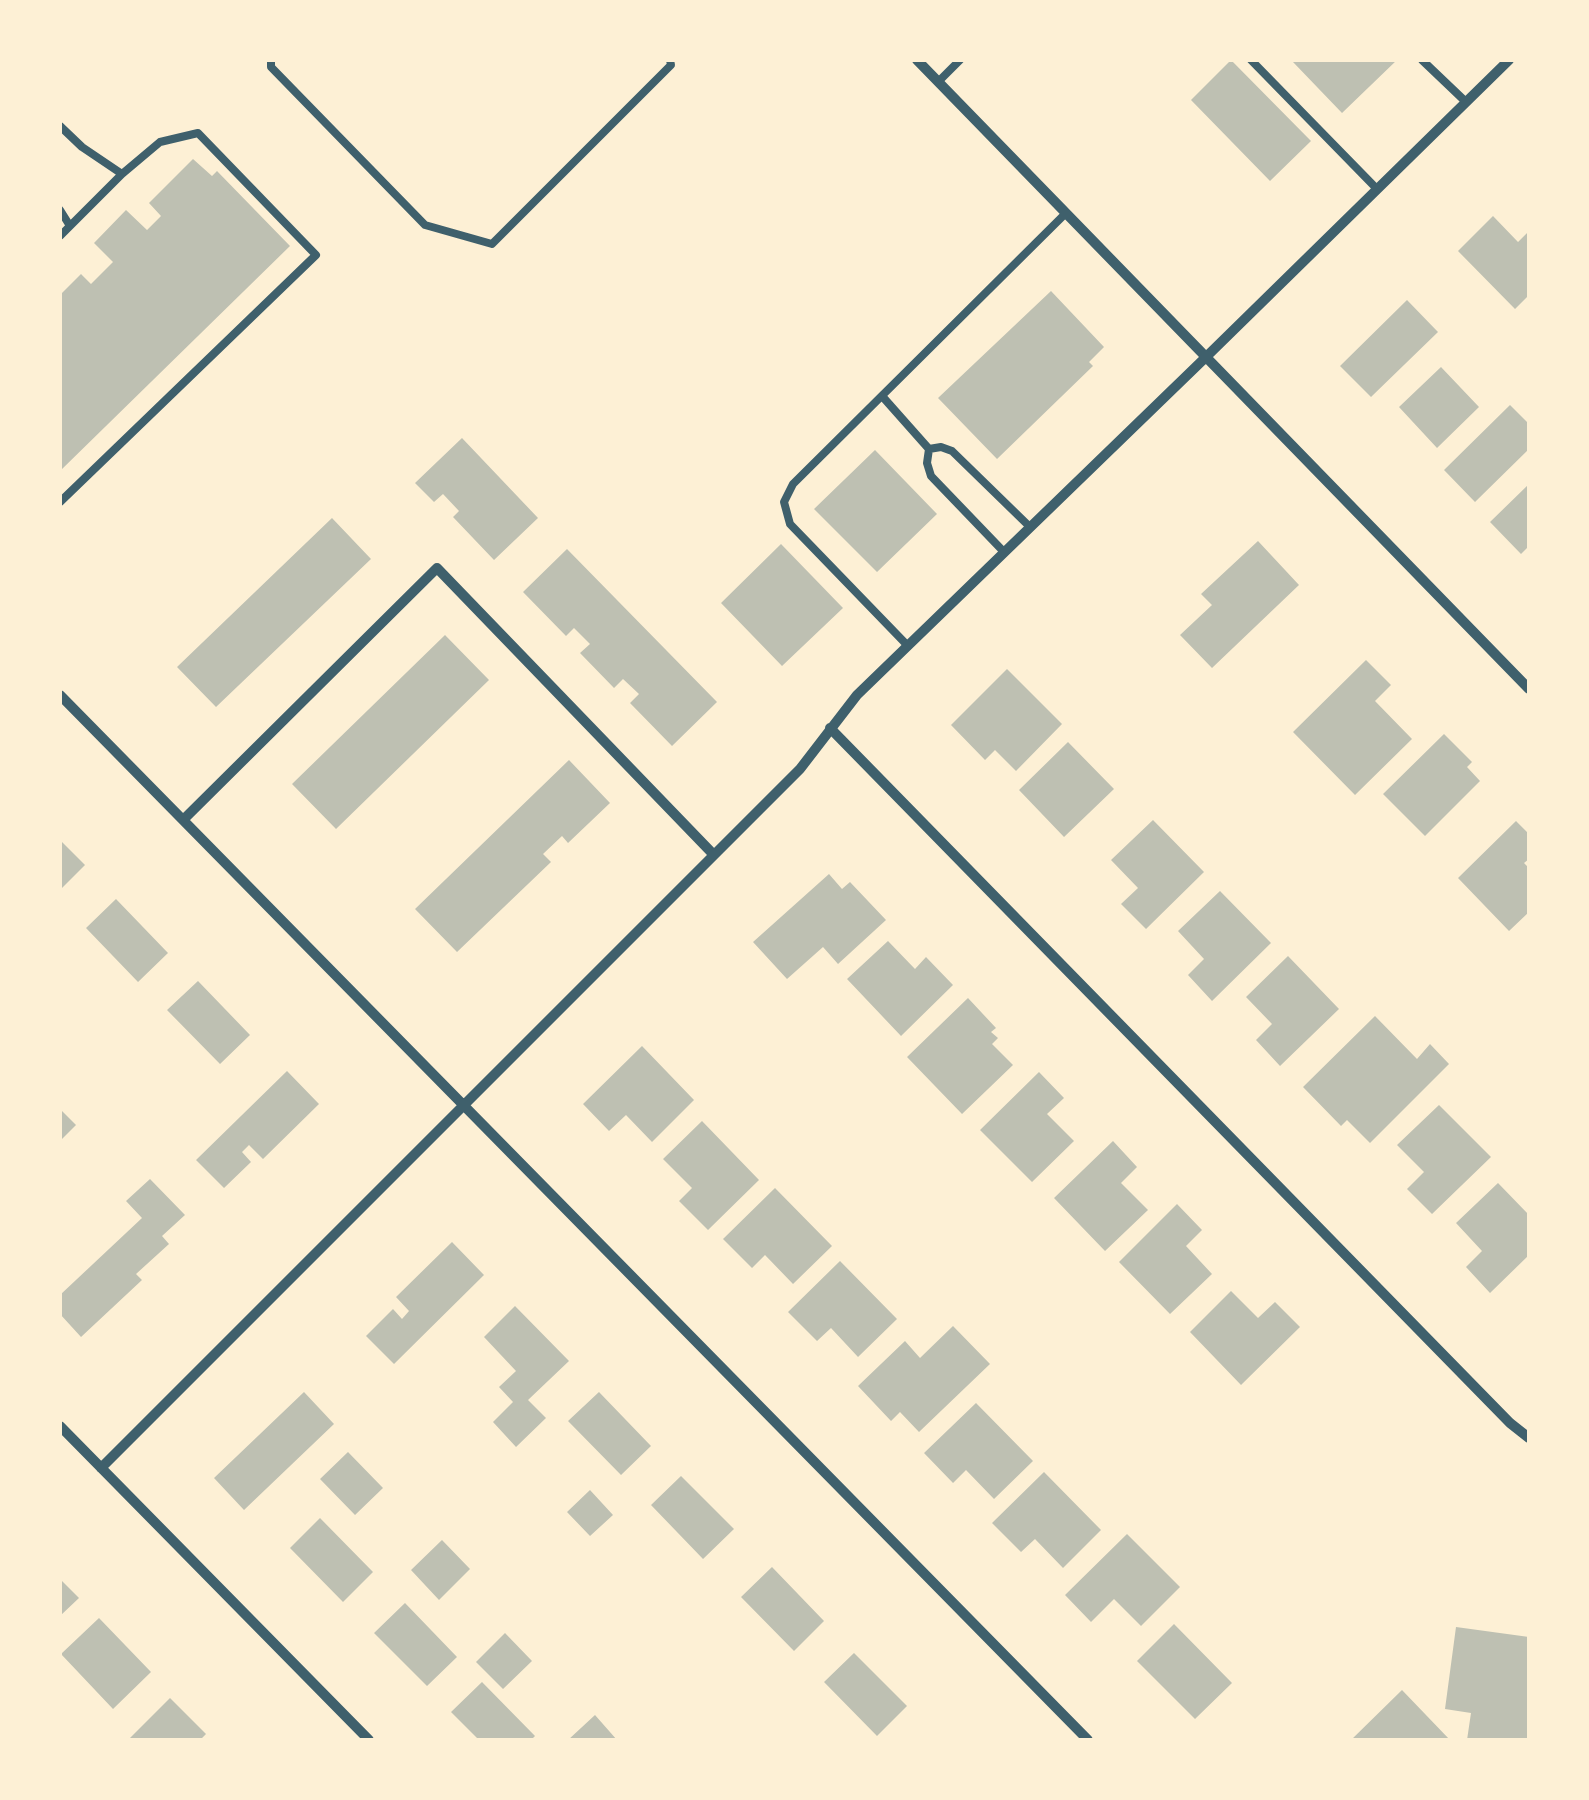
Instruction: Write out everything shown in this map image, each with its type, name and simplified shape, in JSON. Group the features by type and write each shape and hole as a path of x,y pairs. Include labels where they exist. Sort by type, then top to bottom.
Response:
{"street":[{"path":"917,60 1529,689"},
{"path":"102,1468 800,769 857,695 1508,60"},
{"path":"183,820 436,568 713,854"},
{"path":"60,695 1088,1740"},
{"path":"830,728 1510,1424 1529,1438"},
{"path":"60,1426 369,1740"}],"lane":[{"path":"271,60 271,67 426,225 492,244 671,65 670,60"},
{"path":"938,82 960,60"},
{"path":"1251,60 1378,189"},
{"path":"1422,60 1466,102"},
{"path":"60,126 122,174"},
{"path":"60,236 160,142 198,133 316,256 60,502"},
{"path":"60,210 70,226"},
{"path":"908,646 790,524 784,502 793,484 1066,213"},
{"path":"882,396 930,449"},
{"path":"930,449 952,451 1030,527"},
{"path":"930,449 926,463 931,476 1004,552"}],"building":[{"path":"1231,60 1311,141 1270,181 1191,100"},
{"path":"1295,60 1397,60 1342,113"},
{"path":"193,159 212,176 217,171 290,246 60,471 60,295 81,274 91,284 113,262 94,243 126,210 147,230 161,216 149,203"},
{"path":"1493,216 1518,242 1529,231 1529,295 1515,309 1458,251"},
{"path":"1051,291 1104,347 1089,362 1093,366 997,459 938,398"},
{"path":"1407,300 1438,332 1371,397 1340,366"},
{"path":"1441,367 1479,407 1437,448 1399,407"},
{"path":"1510,405 1529,424 1529,449 1475,502 1444,470"},
{"path":"462,438 538,518 494,560 453,517 459,511 443,494 434,502 415,483"},
{"path":"875,450 937,514 877,572 814,509"},
{"path":"1529,484 1529,546 1521,554 1490,522"},
{"path":"332,518 371,559 216,707 177,667"},
{"path":"1258,541 1299,585 1212,668 1180,635 1212,605 1201,594"},
{"path":"781,544 843,608 782,666 721,603"},
{"path":"567,549 717,702 672,746 630,703 639,694 623,679 614,688 580,653 590,644 574,628 566,636 523,592"},
{"path":"445,635 489,680 336,829 292,784"},
{"path":"1366,660 1391,685 1375,701 1412,739 1355,795 1293,732"},
{"path":"1007,669 1062,724 1016,771 995,750 985,760 951,725"},
{"path":"1444,734 1472,762 1467,767 1480,781 1425,836 1383,794"},
{"path":"1068,742 1114,789 1064,837 1019,790"},
{"path":"569,760 610,803 568,843 562,836 543,854 551,862 457,952 415,909"},
{"path":"1153,820 1204,872 1146,929 1121,904 1138,888 1111,860"},
{"path":"1516,821 1529,834 1529,859 1524,863 1529,868 1529,912 1509,931 1458,878"},
{"path":"60,840 85,865 60,890"},
{"path":"829,874 842,889 850,882 886,920 838,964 823,947 787,979 753,942"},
{"path":"1220,891 1271,943 1212,1001 1188,975 1204,959 1178,931"},
{"path":"116,899 168,953 138,982 86,928"},
{"path":"888,941 915,969 926,957 953,985 901,1036 847,979"},
{"path":"1288,956 1339,1009 1280,1066 1256,1040 1272,1024 1246,997"},
{"path":"198,981 250,1035 220,1064 167,1010"},
{"path":"968,998 996,1028 991,1032 998,1038 992,1044 1013,1065 962,1114 907,1057"},
{"path":"1375,1016 1417,1059 1430,1044 1449,1064 1370,1143 1347,1120 1341,1126 1303,1087"},
{"path":"642,1046 694,1100 652,1142 626,1115 609,1131 583,1104"},
{"path":"287,1071 319,1104 263,1159 249,1145 242,1152 251,1162 224,1188 196,1160"},
{"path":"1039,1072 1064,1098 1047,1114 1074,1141 1032,1182 980,1130"},
{"path":"1439,1105 1491,1157 1432,1214 1407,1189 1424,1172 1397,1145"},
{"path":"60,1109 76,1125 60,1141"},
{"path":"702,1121 759,1180 708,1230 679,1201 692,1188 663,1159"},
{"path":"1113,1141 1137,1167 1121,1183 1148,1210 1105,1251 1054,1198"},
{"path":"150,1179 185,1215 162,1236 169,1244 136,1274 142,1280 81,1337 60,1314 60,1295 142,1218 126,1201"},
{"path":"1498,1183 1529,1215 1529,1255 1490,1293 1466,1267 1482,1251 1456,1223"},
{"path":"775,1188 832,1246 793,1284 765,1255 752,1268 723,1239"},
{"path":"1177,1204 1202,1230 1186,1246 1212,1274 1170,1314 1119,1262"},
{"path":"452,1242 484,1275 394,1364 366,1336 393,1309 402,1319 409,1311 396,1297"},
{"path":"840,1261 897,1319 858,1357 831,1328 817,1341 788,1312"},
{"path":"1231,1291 1258,1318 1275,1302 1300,1327 1241,1385 1190,1332"},
{"path":"515,1306 569,1361 528,1400 546,1418 516,1447 493,1422 513,1402 499,1387 516,1371 484,1337"},
{"path":"953,1326 990,1364 919,1432 900,1412 891,1421 858,1386 905,1341 920,1358"},
{"path":"304,1392 334,1424 244,1510 214,1478"},
{"path":"599,1392 651,1446 621,1475 568,1421"},
{"path":"976,1403 1033,1461 994,1499 966,1470 953,1483 924,1453"},
{"path":"348,1452 383,1488 355,1515 320,1479"},
{"path":"1044,1472 1101,1530 1063,1568 1035,1539 1021,1552 992,1523"},
{"path":"681,1476 734,1529 703,1559 651,1505"},
{"path":"590,1490 613,1515 590,1536 567,1512"},
{"path":"320,1518 373,1572 343,1602 290,1548"},
{"path":"1127,1534 1180,1587 1141,1626 1114,1599 1091,1622 1065,1595"},
{"path":"442,1540 470,1569 439,1600 411,1570"},
{"path":"772,1567 824,1621 794,1651 741,1597"},
{"path":"60,1579 79,1598 60,1616"},
{"path":"405,1603 457,1657 427,1686 374,1633"},
{"path":"99,1618 151,1672 113,1709 61,1654"},
{"path":"1174,1624 1232,1683 1195,1719 1137,1661"},
{"path":"1456,1627 1529,1637 1529,1740 1467,1740 1471,1713 1445,1709"},
{"path":"505,1633 532,1661 503,1689 476,1662"},
{"path":"854,1653 907,1706 877,1736 824,1682"},
{"path":"482,1682 535,1736 531,1740 479,1740 451,1712"},
{"path":"1402,1690 1450,1740 1351,1740"},
{"path":"170,1698 206,1734 200,1740 128,1740"},
{"path":"595,1715 617,1740 568,1740"}]}
